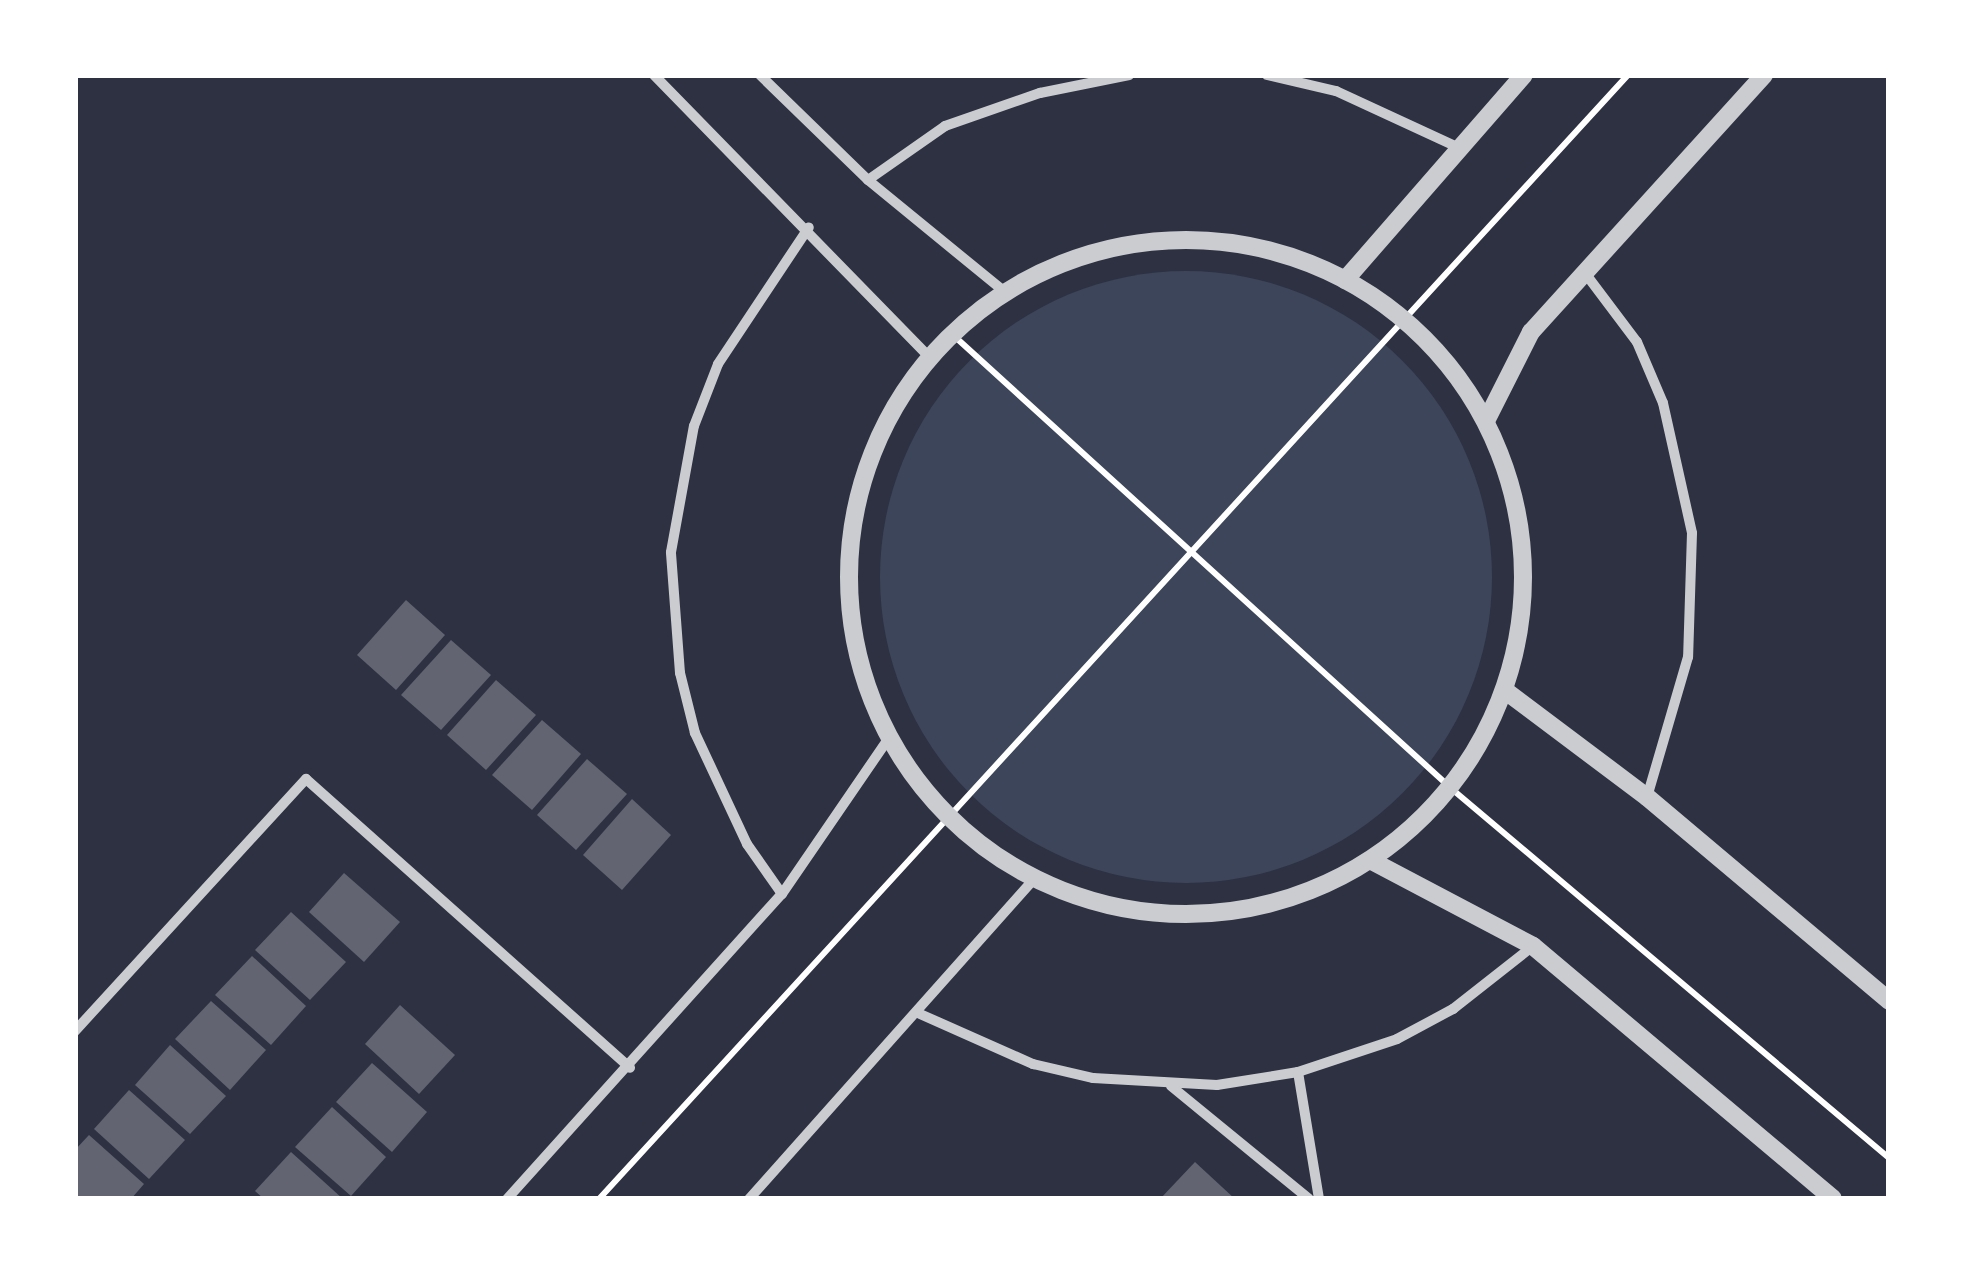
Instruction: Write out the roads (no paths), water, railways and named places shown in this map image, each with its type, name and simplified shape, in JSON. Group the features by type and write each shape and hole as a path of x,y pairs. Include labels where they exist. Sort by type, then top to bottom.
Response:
{"street":[{"path":"654,75 809,228 928,356"},
{"path":"760,75 868,180 1006,293"},
{"path":"868,180 945,126 1040,93 1129,75"},
{"path":"1267,75 1336,91 1457,147"},
{"path":"1344,280 1524,75"},
{"path":"1486,422 1530,332 1764,75"},
{"path":"782,894 747,844 695,732 672,613 671,552 694,426 718,364 809,228"},
{"path":"1148,242 1250,247 1344,280 1404,320 1459,378 1486,422 1519,516 1524,566 1507,692 1453,790 1370,860 1311,889 1232,911 1133,909 1036,878 948,816 890,738 854,643 850,541 875,443 928,356 1006,293 1050,269 1148,242"},
{"path":"1585,273 1636,342 1663,403 1692,533 1688,657 1648,797"},
{"path":"1507,692 1648,797 1889,1000"},
{"path":"507,1199 630,1068 782,894 890,738"},
{"path":"75,1031 306,780 630,1068"},
{"path":"1370,860 1533,946 1833,1199"},
{"path":"749,1199 920,1014 1036,878"},
{"path":"920,1014 1033,1064 1170,1086 1298,1072 1397,1039 1453,1009 1533,946"},
{"path":"1298,1072 1319,1199"},
{"path":"1170,1086 1309,1199"}]}
